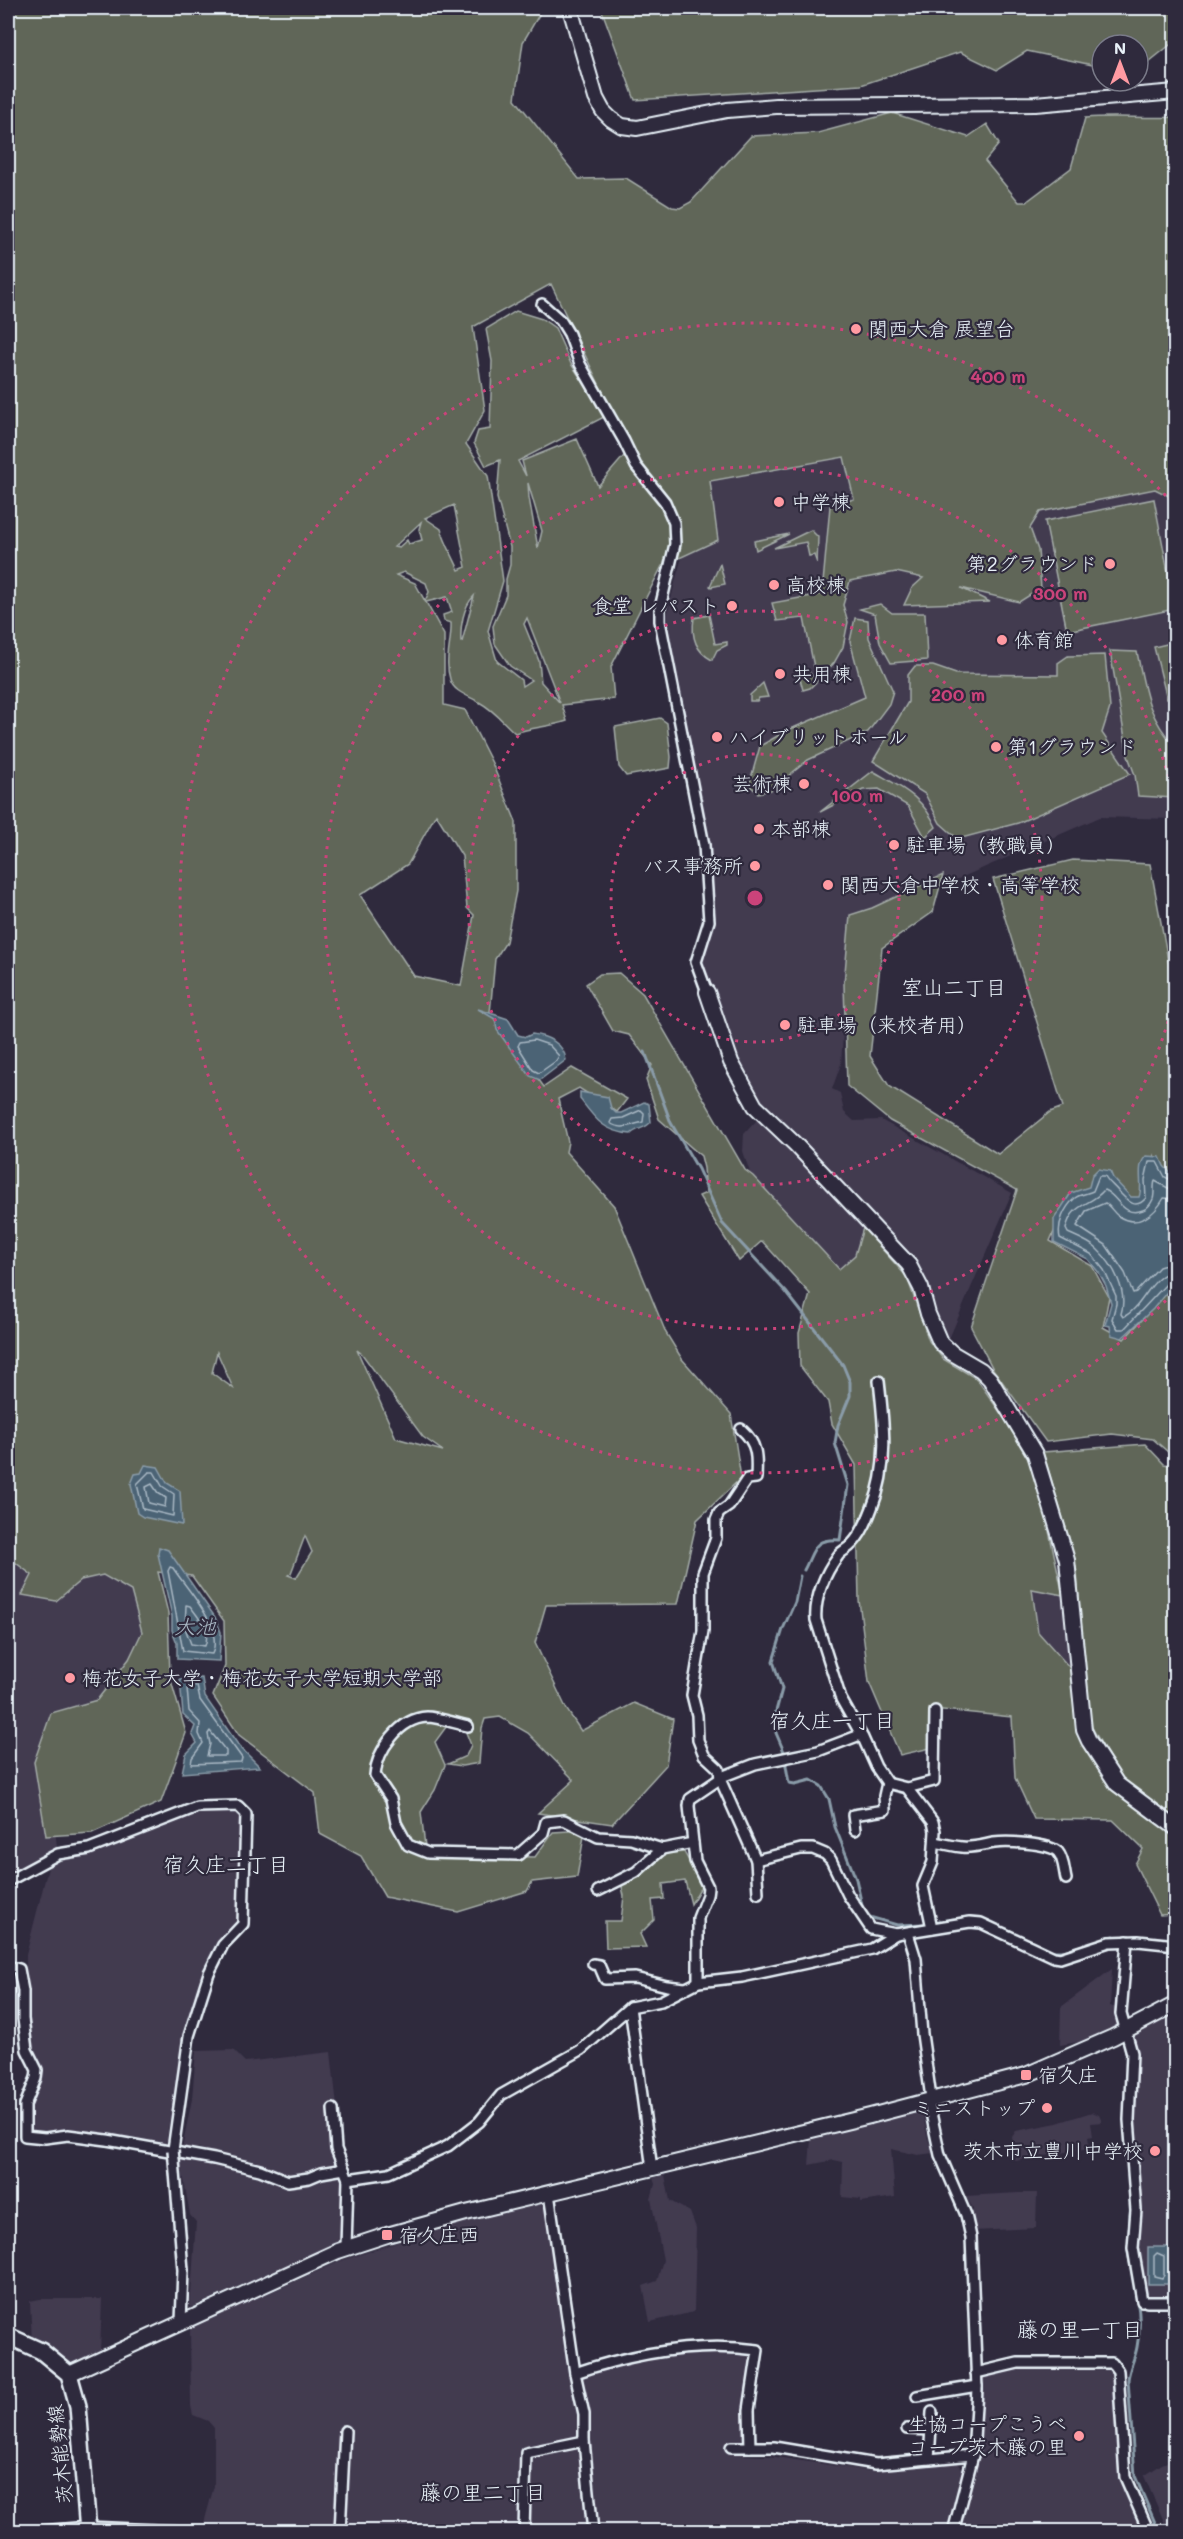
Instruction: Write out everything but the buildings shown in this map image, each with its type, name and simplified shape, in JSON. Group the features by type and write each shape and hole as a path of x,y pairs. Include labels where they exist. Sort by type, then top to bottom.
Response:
{"main road":[{"name":"茨木能勢線","path":"8,2336 41,2351 69,2374 78,2406 88,2529"}],"street":[{"path":"570,8 596,98 603,111 622,126 637,128 700,114 776,106 1035,104 1176,92"},
{"path":"542,304 561,321 569,334 580,364 619,431 636,466 665,502 674,523 675,544 660,608 660,621 704,845 709,921 696,962 731,1062 755,1106 796,1145 909,1265 921,1288 928,1314 940,1342 946,1349 981,1370 990,1379 1018,1422 1035,1454 1067,1560 1084,1730 1118,1784 1176,1828"},
{"path":"879,1381 884,1427 884,1465 872,1509 852,1545 838,1554 820,1590 815,1607 816,1620 841,1699 876,1767 887,1783 907,1788 934,1781 935,1711"},
{"path":"741,1429 754,1443 757,1451 756,1478 747,1479 729,1506 719,1513 716,1520 716,1538 704,1572 703,1631 692,1695 698,1719 698,1740 704,1755 719,1769 720,1779 756,1860 758,1893"},
{"path":"468,1726 430,1717 414,1719 405,1723 387,1743 378,1758 375,1775 391,1799 396,1823 408,1845 428,1853 518,1855 543,1833 546,1822 564,1821 598,1837 631,1839 662,1849 693,1843"},
{"path":"698,1982 698,1918 708,1887 695,1860 690,1799 720,1779 765,1760 807,1754 860,1735"},
{"path":"855,1830 854,1815 885,1810 884,1796 887,1783"},
{"path":"907,1788 933,1822 933,1862 923,1886 932,1928"},
{"path":"8,1881 58,1854 89,1849 197,1807 238,1806 246,1814 243,1924 224,1945 209,1973 189,2036 173,2150 183,2270 181,2322"},
{"path":"934,1842 961,1847 976,1847 995,1842 1019,1843 1052,1849 1058,1852 1066,1879"},
{"path":"598,1891 636,1872 662,1849"},
{"path":"756,1860 801,1849 813,1849 825,1854 831,1860 848,1895 871,1929 908,1934 976,1922 1043,1954 1060,1958 1105,1943 1127,1941 1176,1945"},
{"path":"348,2179 389,2173 448,2146 479,2122 501,2095 580,2050 630,2007 661,2001 698,1982 742,1977 872,1949 896,1934"},
{"path":"908,1934 916,1959 929,2099 940,2155 966,2215 971,2237 977,2386 973,2455 953,2532"},
{"path":"1127,1941 1121,2004 1122,2022 1129,2039 1132,2067 1129,2120 1136,2200 1133,2248 1145,2301 1176,2302"},
{"path":"592,1964 599,1965 605,1979 635,1978 685,1988"},
{"path":"8,1966 19,1969 23,1991 23,2019 27,2050 37,2070 25,2105 24,2136 45,2138 68,2135 107,2140 260,2170 288,2181 344,2169"},
{"path":"69,2374 346,2248 466,2212 870,2116 1026,2075 1126,2031 1176,2004"},
{"path":"630,2007 652,2169"},
{"path":"333,2109 336,2149 348,2179 346,2248"},
{"path":"549,2193 575,2373 584,2414 584,2441 593,2532"},
{"path":"575,2373 655,2354 698,2348 741,2347 758,2350 749,2410 750,2447"},
{"path":"976,2373 1018,2364 1112,2363 1118,2371 1125,2477 1149,2532"},
{"path":"917,2396 977,2386"},
{"path":"929,2459 932,2412"},
{"path":"907,2430 931,2430"},
{"path":"340,2532 345,2431"},
{"path":"524,2532 526,2453 584,2441"},
{"path":"731,2448 774,2447 876,2464 973,2455"},
{"path":"30,2532 88,2529 202,2532"}],"shaded area":[{"name":"関西大倉中学校・高等学校","path":"868,435 1175,472 1175,819 1100,817 850,926 841,1064 832,1089 840,1093 844,1112 854,1121 881,1120 1012,1193 948,1341 934,1314 921,1271 821,1159 763,1106 735,1053 702,960 713,923 710,846 665,624 711,458"},
{"path":"758,1119 772,1130 863,1228 855,1255 840,1270 750,1173 743,1151 744,1134"},
{"name":"梅花女子大学・梅花女子大学短期大学部","path":"8,1528 130,1577 147,1634 119,1723 45,1753 58,1854 8,1881"},
{"path":"1032,1589 1063,1595 1070,1668 1038,1632"},
{"path":"216,1810 231,1810 238,1815 241,1821 240,1913 237,1925 217,1943 214,1949 186,2024 178,2096 169,2124 166,2146 78,2130 28,2130 27,2105 42,2078 42,2073 31,2048 27,2019 26,1955 49,1864 93,1852 194,1815"},
{"path":"1112,1969 1110,2006 1117,2008 1117,2025 1085,2041 1060,2045 1061,2007"},
{"name":"茨木市立豊川中学校","path":"1175,2014 1175,2296 1145,2296 1136,2240 1139,2210 1133,2134 1136,2086 1133,2036"},
{"path":"233,2050 245,2062 331,2052 337,2106 332,2126 331,2145 335,2166 291,2175 265,2166 236,2161 199,2148 182,2148 192,2099 196,2051"},
{"path":"922,2110 933,2153 918,2155 891,2149 895,2197 861,2202 861,2199 842,2197 843,2162 834,2160 809,2165 811,2139"},
{"path":"1092,2112 1099,2115 1102,2122 1091,2123 1093,2136 1088,2137 1090,2148 1015,2161 1012,2137 1016,2131 1057,2123"},
{"path":"187,2156 252,2171 279,2182 339,2174 342,2178 341,2241 190,2308 196,2222 190,2215 180,2158"},
{"path":"665,2175 670,2201 690,2212 696,2228 694,2312 650,2322 643,2286 657,2281 663,2260 651,2199 655,2184 653,2178"},
{"path":"1037,2193 1036,2228 973,2231 973,2208 965,2196"},
{"path":"546,2203 570,2374 697,2351 749,2353 752,2356 744,2404 745,2455 769,2456 871,2471 956,2461 962,2468 975,2469 981,2377 1016,2367 1107,2366 1112,2371 1120,2475 1129,2503 1142,2531 191,2531 203,2527 214,2486 214,2428 208,2421 193,2415 190,2328 343,2260 458,2223"},
{"path":"102,2299 100,2354 73,2366 67,2366 32,2342 30,2301"},
{"path":"1175,2459 1176,2531 1173,2532 1169,2526 1166,2526 1144,2476 1162,2464"}],"green space":[{"path":"8,8 543,8 523,42 515,99 579,179 626,178 672,207 680,208 691,202 751,136 818,133 892,113 968,137 987,124 999,144 985,161 1019,202 1026,202 1071,168 1085,118 1175,117 1175,514 1173,498 1155,489 1040,512 1030,528 1038,550 1041,588 1019,602 961,588 990,602 904,605 912,588 923,578 896,572 850,581 843,605 848,622 843,647 834,663 823,675 814,667 804,618 777,621 772,603 822,594 830,506 854,499 844,457 710,481 718,540 662,566 611,667 614,699 562,705 567,721 515,733 489,709 454,687 448,672 451,623 444,621 443,615 452,612 447,597 426,602 444,635 444,705 465,710 492,763 516,822 516,891 506,942 495,959 490,1013 544,1087 572,1068 627,1099 617,1112 579,1088 558,1099 568,1142 566,1152 614,1206 666,1333 682,1359 731,1414 741,1478 697,1520 678,1604 546,1605 535,1643 567,1710 581,1731 634,1703 673,1719 666,1765 612,1824 538,1813 574,1780 528,1733 500,1717 485,1719 479,1763 462,1766 448,1764 466,1756 471,1745 465,1730 446,1727 435,1742 445,1765 435,1790 421,1812 426,1855 535,1857 553,1832 585,1830 577,1877 532,1882 527,1891 458,1912 385,1897 361,1856 320,1834 315,1793 239,1735 213,1696 225,1666 224,1621 192,1576 158,1572 168,1613 170,1677 186,1733 161,1802 92,1833 46,1836 34,1762 51,1713 97,1700 129,1659 142,1632 131,1591 103,1575 81,1580 56,1601 22,1595 32,1575 8,1557","holes":["551,284 630,449 598,486 577,439 522,461 526,476 518,461 606,416 571,364 555,328 542,319 516,311 486,329 492,361 490,429 478,431 474,443 486,466 500,460 497,498 510,547 510,565 506,579 506,595 493,626 495,644 510,666 531,680 522,686 521,680 497,661 488,631 503,581 488,476 466,444 485,410 473,327","528,483 542,531 538,548","454,505 466,567 459,570 441,529 425,518","421,522 419,529 422,540 409,544 407,540 398,548 394,547","404,572 426,583 429,592 425,601 415,583 396,575","474,596 461,642 462,624 465,611","527,618 560,703 541,682 539,661 524,624","436,814 462,856 467,908 474,915 461,986 414,976 360,895 408,864","357,1350 423,1437 443,1451 396,1438","217,1352 233,1388 212,1373","305,1536 312,1552 296,1578 288,1575 291,1573"]},
{"path":"601,8 1175,8 1175,41 1150,61 1150,33 1090,33 1090,64 1027,51 997,70 960,52 861,85 635,100"},
{"name":"第2グラウンド","path":"1154,499 1175,609 1067,631 1045,521"},
{"path":"811,530 818,537 817,563 814,555 809,556 806,542 774,548"},
{"path":"789,534 756,550 754,541"},
{"path":"720,564 725,584 711,587 710,586"},
{"path":"880,604 892,613 925,613 927,660 891,663 880,643 875,614 860,609"},
{"path":"709,615 715,644 727,642 727,645 717,650 712,660 698,648 693,631 694,618"},
{"path":"855,618 868,620 869,638 893,691 889,704 868,732 808,760 771,790 758,793 749,785 760,746 786,731 865,697 850,641"},
{"path":"1175,642 1175,697 1167,699 1154,647"},
{"path":"1110,651 1137,652 1148,702 1158,724 1175,746 1175,798 1138,796 1135,775 1128,756"},
{"name":"第1グラウンド","path":"1105,655 1110,708 1102,733 1130,774 1018,823 958,839 940,823 925,794 873,761 908,702 908,675 915,666 933,666 956,674 1058,675 1058,663 1068,656"},
{"path":"809,672 817,681 810,688 803,690 800,679"},
{"path":"763,683 768,697 750,701 750,695"},
{"path":"660,718 667,723 670,768 626,776 619,767 615,727"},
{"path":"873,771 918,800 936,827 925,837 908,806 879,789 863,790 820,812"},
{"path":"1073,860 1150,864 1175,997 1175,1184 1163,1177 1154,1155 1139,1204 1091,1194 1070,1195 1050,1241 1092,1266 1109,1297 1103,1327 1124,1339 1175,1285 1175,1458 1153,1439 1112,1434 1046,1442 993,1369 971,1327 1017,1190 890,1121 847,1086 844,984 850,915 872,908 943,875 933,912 882,948 870,1056 889,1086 998,1154 1050,1112 1063,1107 993,879"},
{"path":"619,973 643,994 745,1170 839,1269 855,1255 863,1228 907,1277 929,1341 943,1359 977,1379 1004,1418 1028,1459 1040,1490 1063,1595 1032,1589 1038,1632 1070,1668 1077,1726 1114,1788 1175,1832 1175,1914 1160,1915 1135,1864 1143,1849 1113,1820 1034,1819 1015,1778 1012,1717 933,1709 931,1748 900,1755 869,1682 859,1600 856,1465 832,1424 828,1402 800,1366 799,1333 810,1294 762,1241 739,1261 699,1196 706,1193 701,1156 659,1119 646,1080 652,1065 629,1035 613,1031 586,984 600,974"},
{"path":"1145,1444 1164,1464 1175,1466 1175,1819 1121,1778 1090,1724 1077,1572 1043,1452"},
{"path":"684,1852 702,1885 691,1904 685,1881 663,1884 664,1899 652,1900 654,1920 640,1934 646,1947 606,1948 605,1921 621,1921 624,1896 621,1882 660,1854"}],"water":[{"path":"478,1009 508,1019 518,1035 526,1037 532,1034 538,1035 554,1041 562,1049 566,1060 540,1080 530,1076 497,1030 495,1019"},
{"path":"580,1092 608,1097 611,1108 616,1113 621,1113 644,1102 649,1104 651,1122 631,1134 614,1130 601,1123 590,1113 580,1099"},
{"path":"1146,1156 1160,1157 1164,1166 1175,1178 1175,1282 1153,1309 1122,1338 1111,1335 1110,1326 1105,1325 1111,1303 1099,1273 1088,1259 1054,1242 1054,1219 1071,1193 1089,1187 1092,1175 1098,1169 1110,1171 1113,1178 1131,1197 1139,1197 1140,1170"},
{"path":"145,1465 158,1467 167,1483 180,1491 182,1525 143,1517 137,1513 131,1484 135,1474 141,1473"},
{"name":"大池","path":"159,1547 168,1550 215,1617 221,1632 219,1661 177,1659 177,1643 172,1630 172,1616 158,1554"},
{"path":"202,1678 205,1697 239,1746 260,1767 182,1773 186,1754 197,1743 192,1734 195,1726 183,1715 180,1679"},
{"path":"1148,2247 1170,2247 1170,2284 1148,2284"}],"waterway":[{"path":"645,1052 671,1123 698,1169 722,1223 786,1292 843,1365 850,1382 850,1396 838,1425 835,1443 848,1485 840,1540 825,1541 816,1546 804,1570"},
{"path":"785,1754 776,1733 775,1715 782,1689 773,1661 783,1629 795,1602 800,1576"},
{"path":"785,1760 789,1783 795,1784 811,1780 821,1786 829,1799 835,1827 856,1879 863,1910"},
{"path":"866,1916 897,1925 925,1924"},
{"path":"933,1922 968,1917 982,1919"},
{"path":"1050,1951 1064,1951 1114,1936"},
{"path":"1124,2041 1127,2057"},
{"path":"1125,2111 1126,2097"},
{"path":"1125,2124 1127,2147"},
{"path":"1131,2201 1128,2252 1136,2293"},
{"path":"1137,2299 1139,2335 1128,2380 1135,2476 1159,2532"}],"place":[{"name":"関西大倉 展望台","path":"856,329"},
{"name":"中学棟","path":"779,502"},
{"name":"第2グラウンド","path":"1110,564"},
{"name":"高校棟","path":"774,585"},
{"name":"食堂 レパスト","path":"732,606"},
{"name":"体育館","path":"1002,640"},
{"name":"共用棟","path":"780,674"},
{"name":"ハイブリットホール","path":"717,737"},
{"name":"第1グラウンド","path":"996,747"},
{"name":"芸術棟","path":"804,784"},
{"name":"本部棟","path":"759,829"},
{"name":"駐車場（教職員）","path":"894,845"},
{"name":"バス事務所","path":"755,866"},
{"name":"関西大倉中学校・高等学校","path":"828,885"},
{"name":"駐車場（来校者用）","path":"785,1025"},
{"name":"梅花女子大学・梅花女子大学短期大学部","path":"70,1678"},
{"name":"宿久庄","path":"1026,2075"},
{"name":"ミニストップ","path":"1047,2108"},
{"name":"茨木市立豊川中学校","path":"1155,2151"},
{"name":"宿久庄西","path":"387,2235"},
{"name":"生協コープこうべ コープ茨木藤の里","path":"1079,2436"}],"district":[{"name":"室山二丁目","path":"954,988"},
{"name":"宿久庄一丁目","path":"832,1721"},
{"name":"宿久庄二丁目","path":"226,1865"},
{"name":"藤の里一丁目","path":"1080,2330"},
{"name":"藤の里二丁目","path":"483,2493"}]}
